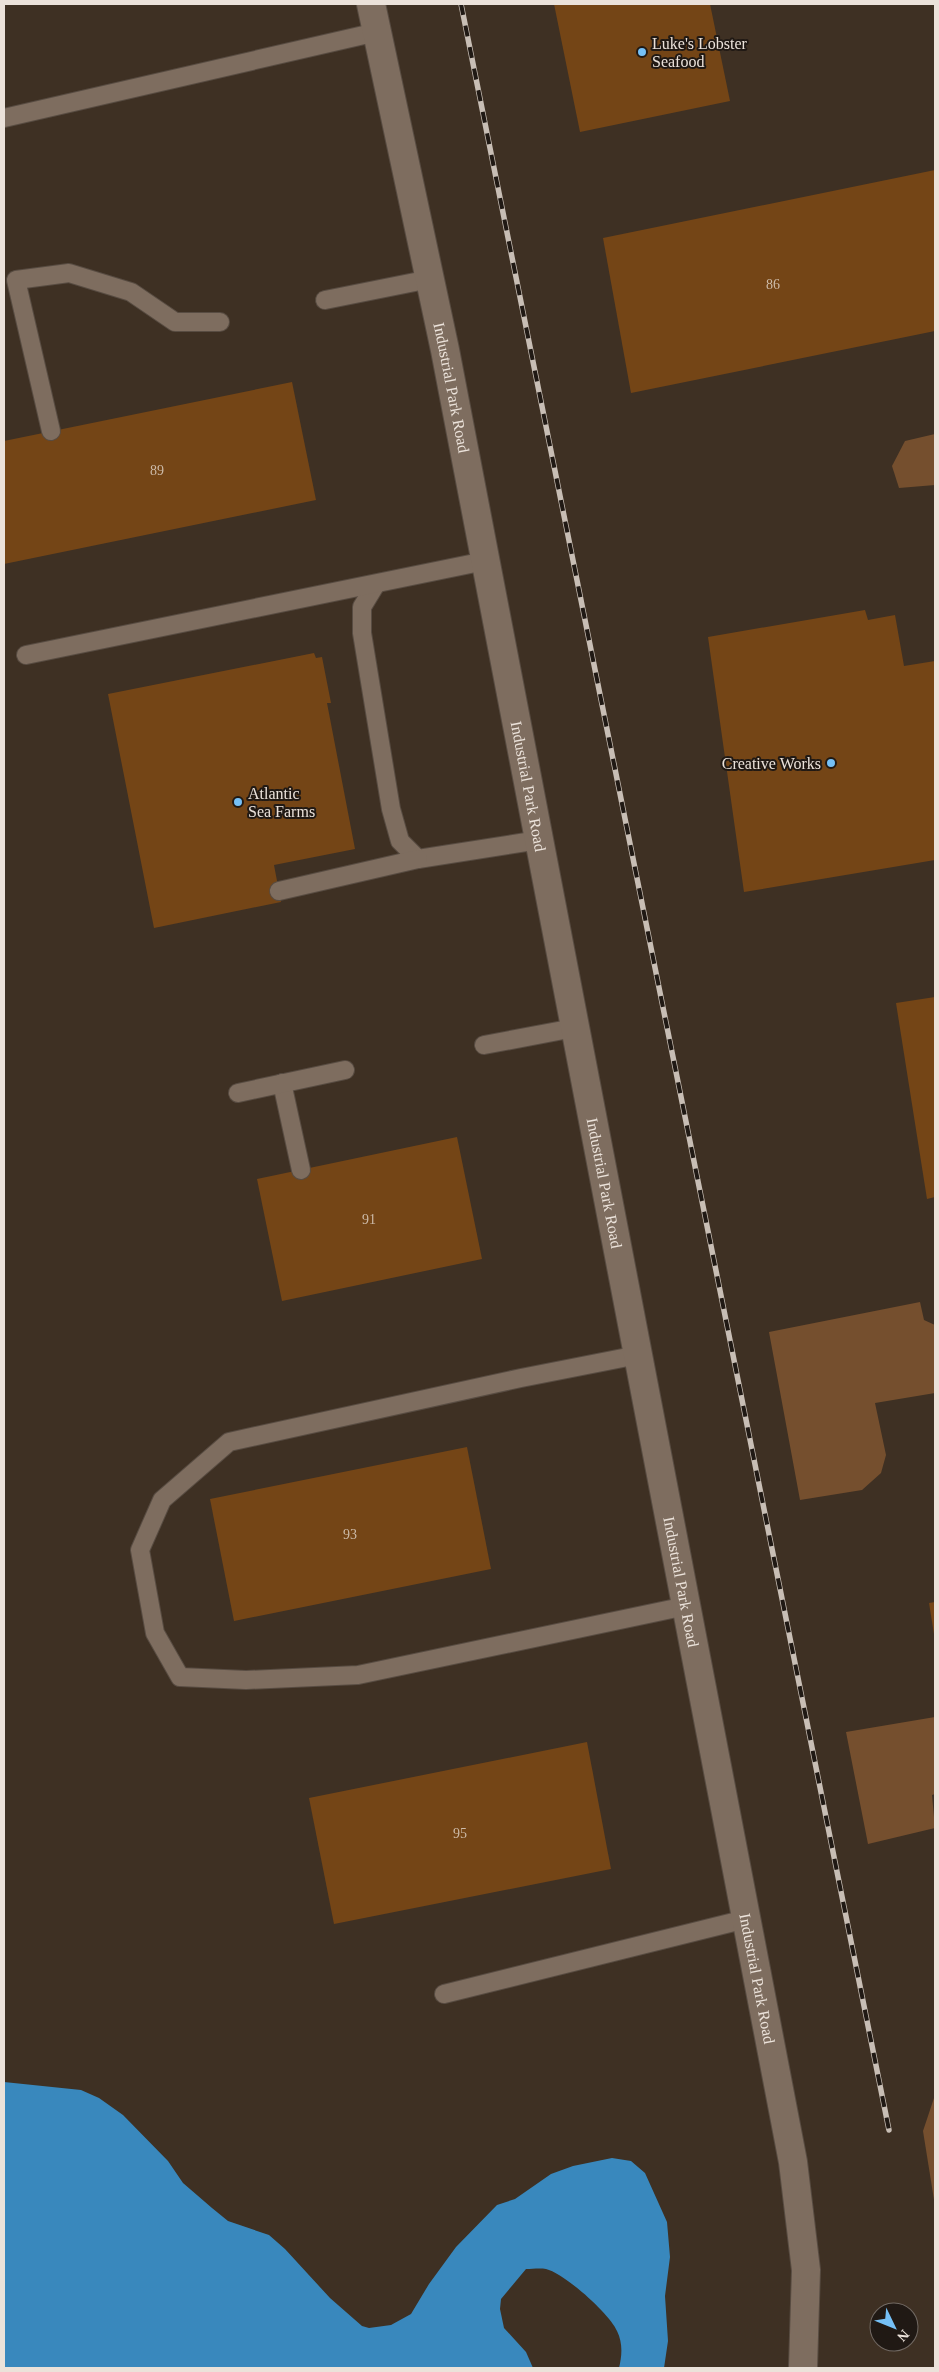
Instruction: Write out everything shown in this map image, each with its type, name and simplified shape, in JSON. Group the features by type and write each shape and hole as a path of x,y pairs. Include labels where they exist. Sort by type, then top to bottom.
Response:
{"street":[{"name":"Industrial Park Road","path":"370,4 430,279 793,2162 806,2270 802,2368"}],"lane":[{"path":"4,118 377,32"},
{"path":"50,432 10,282 69,273 131,292 175,322 220,322"},
{"path":"325,300 430,279"},
{"path":"26,655 485,561"},
{"path":"376,584 362,607 362,633 391,809 400,841 418,859"},
{"path":"279,891 418,859 539,840"},
{"path":"484,1045 574,1028"},
{"path":"238,1093 345,1070"},
{"path":"282,1083 301,1170"},
{"path":"638,1356 512,1380 229,1442 162,1500 140,1550 155,1634 180,1677 246,1680 358,1675 686,1606"},
{"path":"444,1994 746,1919"}],"shaded area":[{"path":"935,434 935,485 899,488 892,466 905,441"},
{"path":"920,1302 924,1320 935,1325 935,1393 875,1403 886,1455 881,1473 862,1490 800,1500 769,1332"},
{"path":"935,1717 935,1794 932,1795 935,1828 868,1844 846,1732"},
{"path":"935,2095 935,2206 923,2131"}],"water":[{"path":"4,2082 81,2090 99,2098 123,2115 168,2161 183,2183 212,2208 228,2221 269,2235 285,2249 330,2298 362,2326 369,2328 391,2325 411,2314 429,2284 456,2247 497,2205 515,2199 551,2174 573,2166 612,2158 631,2161 645,2173 667,2222 670,2257 665,2296 668,2341 664,2368 619,2368 621,2345 617,2331 596,2305 575,2286 554,2272 546,2269 526,2269 501,2299 500,2309 504,2328 526,2352 533,2368 4,2368"}],"building":[{"name":"Luke's Lobster Seafood","path":"554,4 710,4 730,101 580,132"},
{"path":"935,170 935,331 631,393 603,238"},
{"path":"292,382 316,500 4,564 4,441"},
{"name":"Creative Works","path":"865,610 868,620 895,615 904,666 935,661 935,860 744,892 708,637"},
{"name":"Atlantic Sea Farms","path":"314,653 316,658 322,657 331,703 327,703 355,849 274,865 281,902 154,928 108,694"},
{"path":"935,997 935,1197 927,1199 896,1003"},
{"path":"457,1137 482,1259 282,1301 257,1179"},
{"path":"467,1447 491,1569 234,1621 210,1499"},
{"path":"935,1602 935,1634 934,1634 929,1603"},
{"path":"587,1742 611,1869 334,1924 309,1798"}],"railway":[{"path":"461,4 889,2130"}],"place":[{"name":"Luke's Lobster Seafood","path":"642,52"},
{"name":"Creative Works","path":"831,763"},
{"name":"Atlantic Sea Farms","path":"238,802"}]}
